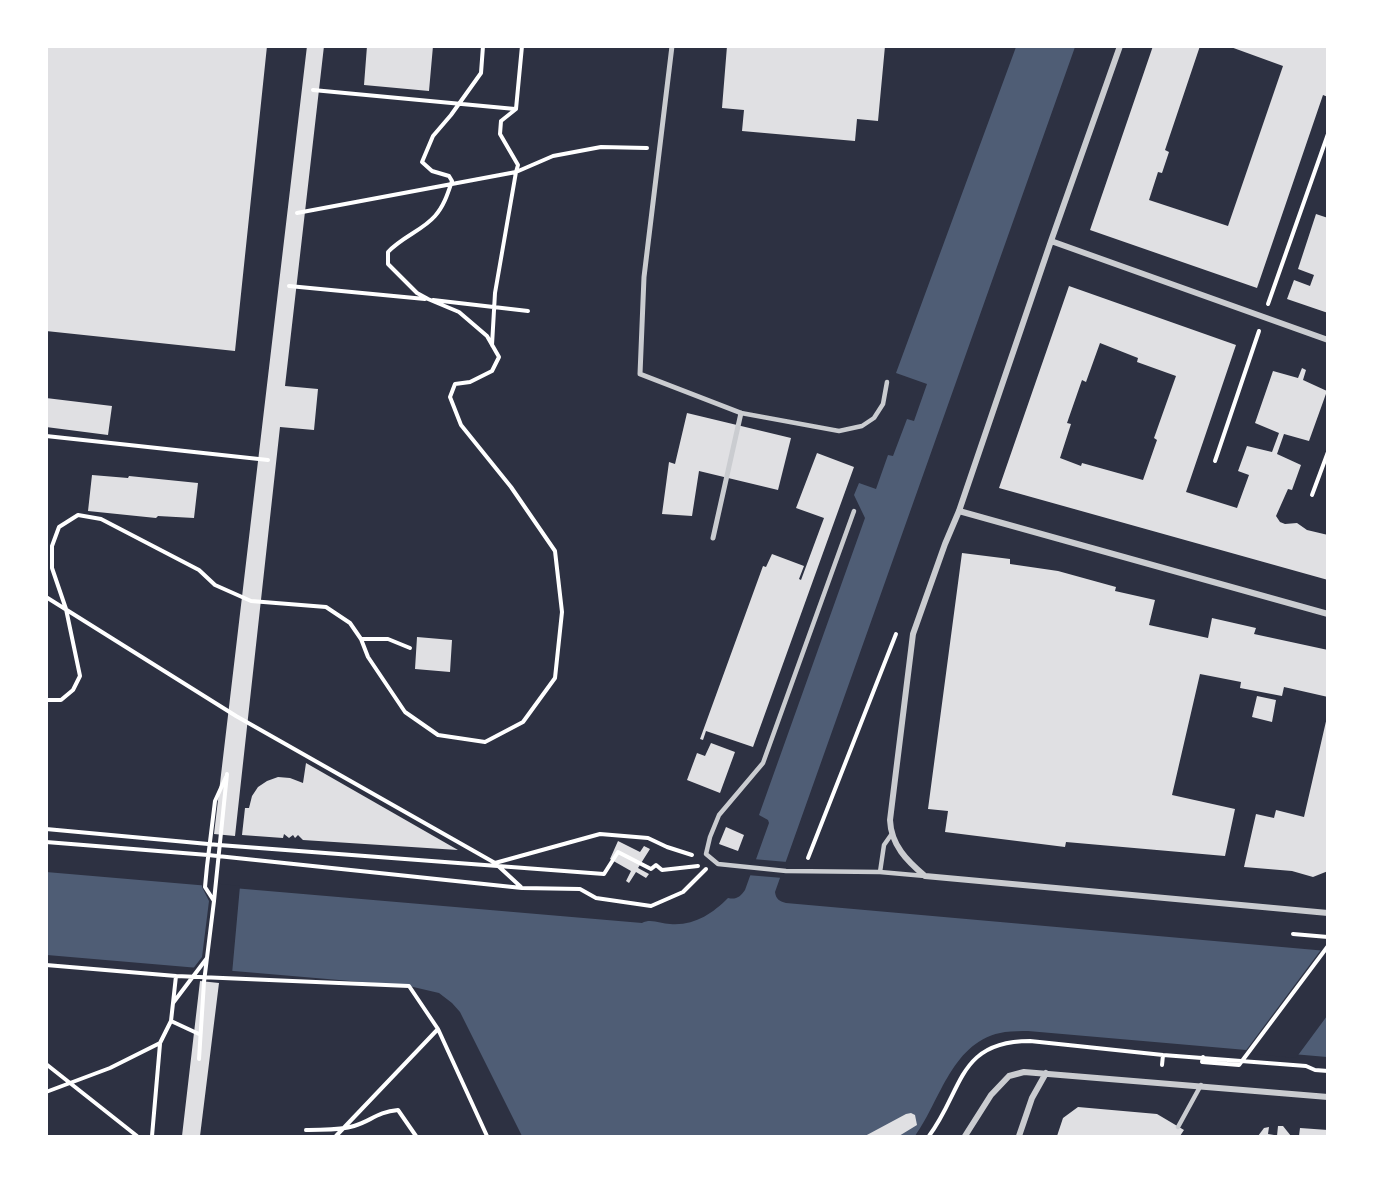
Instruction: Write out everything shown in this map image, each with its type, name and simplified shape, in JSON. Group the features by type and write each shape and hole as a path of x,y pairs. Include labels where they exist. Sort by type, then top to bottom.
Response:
{"street":[{"path":"672,46 644,277 640,374 741,413 712,538"},
{"path":"1119,46 959,511 913,634 890,820 891,834 904,856 925,876 1328,913"},
{"path":"1051,241 1328,340"},
{"path":"959,511 1328,614"},
{"path":"965,1137 991,1095 1009,1076 1024,1072 1328,1097"},
{"path":"1019,1137 1032,1098 1046,1073"}],"lane":[{"path":"741,413 839,431 862,426 874,418 883,404 887,382"},
{"path":"854,511 763,763 719,815 706,854 718,864 786,871 880,872 925,876"},
{"path":"880,872 884,845 891,834"},
{"path":"1178,1127 1201,1085"}],"path":[{"path":"46,700 61,700 73,690 80,676 66,609 52,568 52,546 60,527 78,515 101,519 199,570 215,585 251,601 326,607 350,622 361,639 368,657 405,712 438,735 485,742 523,722 555,678 562,612 555,551 512,487 461,425 450,397 455,384 470,382 492,370 499,357 487,336 459,312 417,292 388,264 388,252 398,242 435,217 446,200 452,181 449,176 432,171 422,162 433,136 459,105 481,73 483,46"},
{"path":"492,346 495,293 518,165 500,134 501,122 516,110 522,46"},
{"path":"313,90 516,110"},
{"path":"1215,461 1328,134"},
{"path":"297,213 508,174 552,156 601,147 660,149"},
{"path":"289,286 528,311"},
{"path":"46,436 268,460"},
{"path":"1312,495 1328,452"},
{"path":"46,597 236,716 495,863 522,888"},
{"path":"803,870 899,626"},
{"path":"361,639 388,639 410,648"},
{"path":"199,1059 204,982 214,901 227,774 215,801 208,855 205,887 214,901"},
{"path":"46,830 604,874 618,852 651,869 656,865 662,870 718,864"},
{"path":"495,863 600,834 648,838 667,847"},
{"path":"46,842 208,855 522,888 580,890 596,898 651,906 683,892 706,868 718,864"},
{"path":"1293,934 1328,937"},
{"path":"1203,1057 1202,1062 1239,1065 1328,946"},
{"path":"172,1005 207,958"},
{"path":"46,964 176,976 409,986 438,1029 487,1137"},
{"path":"152,1137 160,1043 171,1021 176,976"},
{"path":"171,1021 199,1034"},
{"path":"336,1137 438,1029"},
{"path":"46,1092 110,1068 160,1043"},
{"path":"1162,1065 1163,1055"},
{"path":"46,1064 137,1137"},
{"path":"306,1130 343,1129 355,1126 382,1112 398,1110 416,1137"}],"water":[{"path":"1016,47 1075,47 775,894 778,899 786,903 1327,951 1327,1057 1028,1031 1005,1032 987,1037 960,1059 915,1136 522,1136 460,1012 439,993 409,986 47,955 46,872 670,924 695,921 709,914 728,898 736,898 741,894 745,890 769,823 759,815 865,518 854,495 859,483 876,489 888,455 893,456 907,419 914,421 927,384 896,373"}],"pier":[{"path":"753,859 787,862 783,878 747,875"},
{"path":"202,882 240,886 232,974 192,970 202,957 209,901"},
{"path":"1323,947 1328,948 1327,1016 1296,1058 1244,1053"}],"building":[{"path":"46,46 267,46 235,351 46,331"},
{"path":"307,46 324,46 285,386 318,389 314,430 280,427 235,836 214,834"},
{"path":"367,46 433,46 429,91 364,85"},
{"path":"727,46 885,46 878,121 857,119 855,141 742,131 744,110 722,108"},
{"path":"1153,46 1200,46 1165,150 1169,152 1162,173 1158,172 1149,200 1228,226 1283,66 1228,46 1328,46 1328,97 1323,95 1257,288 1090,230"},
{"path":"1316,214 1328,218 1328,313 1287,299 1294,280 1310,286 1314,275 1298,269"},
{"path":"1069,286 1236,345 1186,492 1237,508 1249,475 1238,471 1247,446 1272,452 1279,433 1255,423 1273,371 1298,378 1302,368 1306,370 1303,380 1327,391 1309,441 1284,434 1277,454 1301,465 1292,490 1288,489 1276,516 1280,522 1285,524 1297,523 1307,530 1328,535 1328,580 999,488","holes":["1100,343 1138,358 1137,362 1176,376 1154,438 1157,440 1143,480 1082,463 1081,466 1060,458 1071,424 1067,423 1082,380 1086,382"]},
{"path":"46,398 112,406 108,435 46,427"},
{"path":"687,413 791,438 778,490 699,471 692,516 662,514 669,462 675,464"},
{"path":"817,453 854,467 753,747 706,731 703,740 700,739 763,566 766,567 772,554 804,566 799,579 801,580 824,518 796,508"},
{"path":"92,475 198,483 194,518 158,516 156,518 88,511"},
{"path":"962,553 1010,559 1010,564 1058,571 1116,587 1115,591 1155,600 1149,625 1208,638 1212,618 1256,628 1254,634 1328,650 1328,697 1284,687 1282,696 1240,688 1241,682 1200,674 1172,795 1235,809 1225,856 1066,842 1065,847 945,832 948,811 928,809"},
{"path":"417,637 452,640 450,672 415,669"},
{"path":"1257,696 1276,700 1272,722 1252,717"},
{"path":"1327,717 1328,871 1313,877 1292,871 1244,867 1256,814 1274,818 1276,810 1304,817"},
{"path":"711,743 735,752 720,793 687,780 697,753 705,756"},
{"path":"306,763 458,850 303,840 298,835 295,838 293,835 289,838 284,834 283,838 242,835 245,808 249,808 252,796 258,787 278,777 290,778 303,783"},
{"path":"726,827 744,835 738,851 719,844"},
{"path":"618,841 640,852 644,846 650,849 638,868 649,874 646,878 636,872 629,883 626,881 631,871 610,859"},
{"path":"200,981 219,983 200,1136 182,1136"},
{"path":"1078,1107 1157,1114 1184,1130 1180,1136 1057,1136 1063,1118"},
{"path":"906,1114 915,1115 917,1125 899,1136 865,1136"},
{"path":"1278,1126 1283,1126 1291,1136 1277,1136"},
{"path":"1269,1127 1268,1134 1274,1136 1258,1136 1264,1128"},
{"path":"1300,1128 1328,1130 1328,1136 1299,1136"}]}
